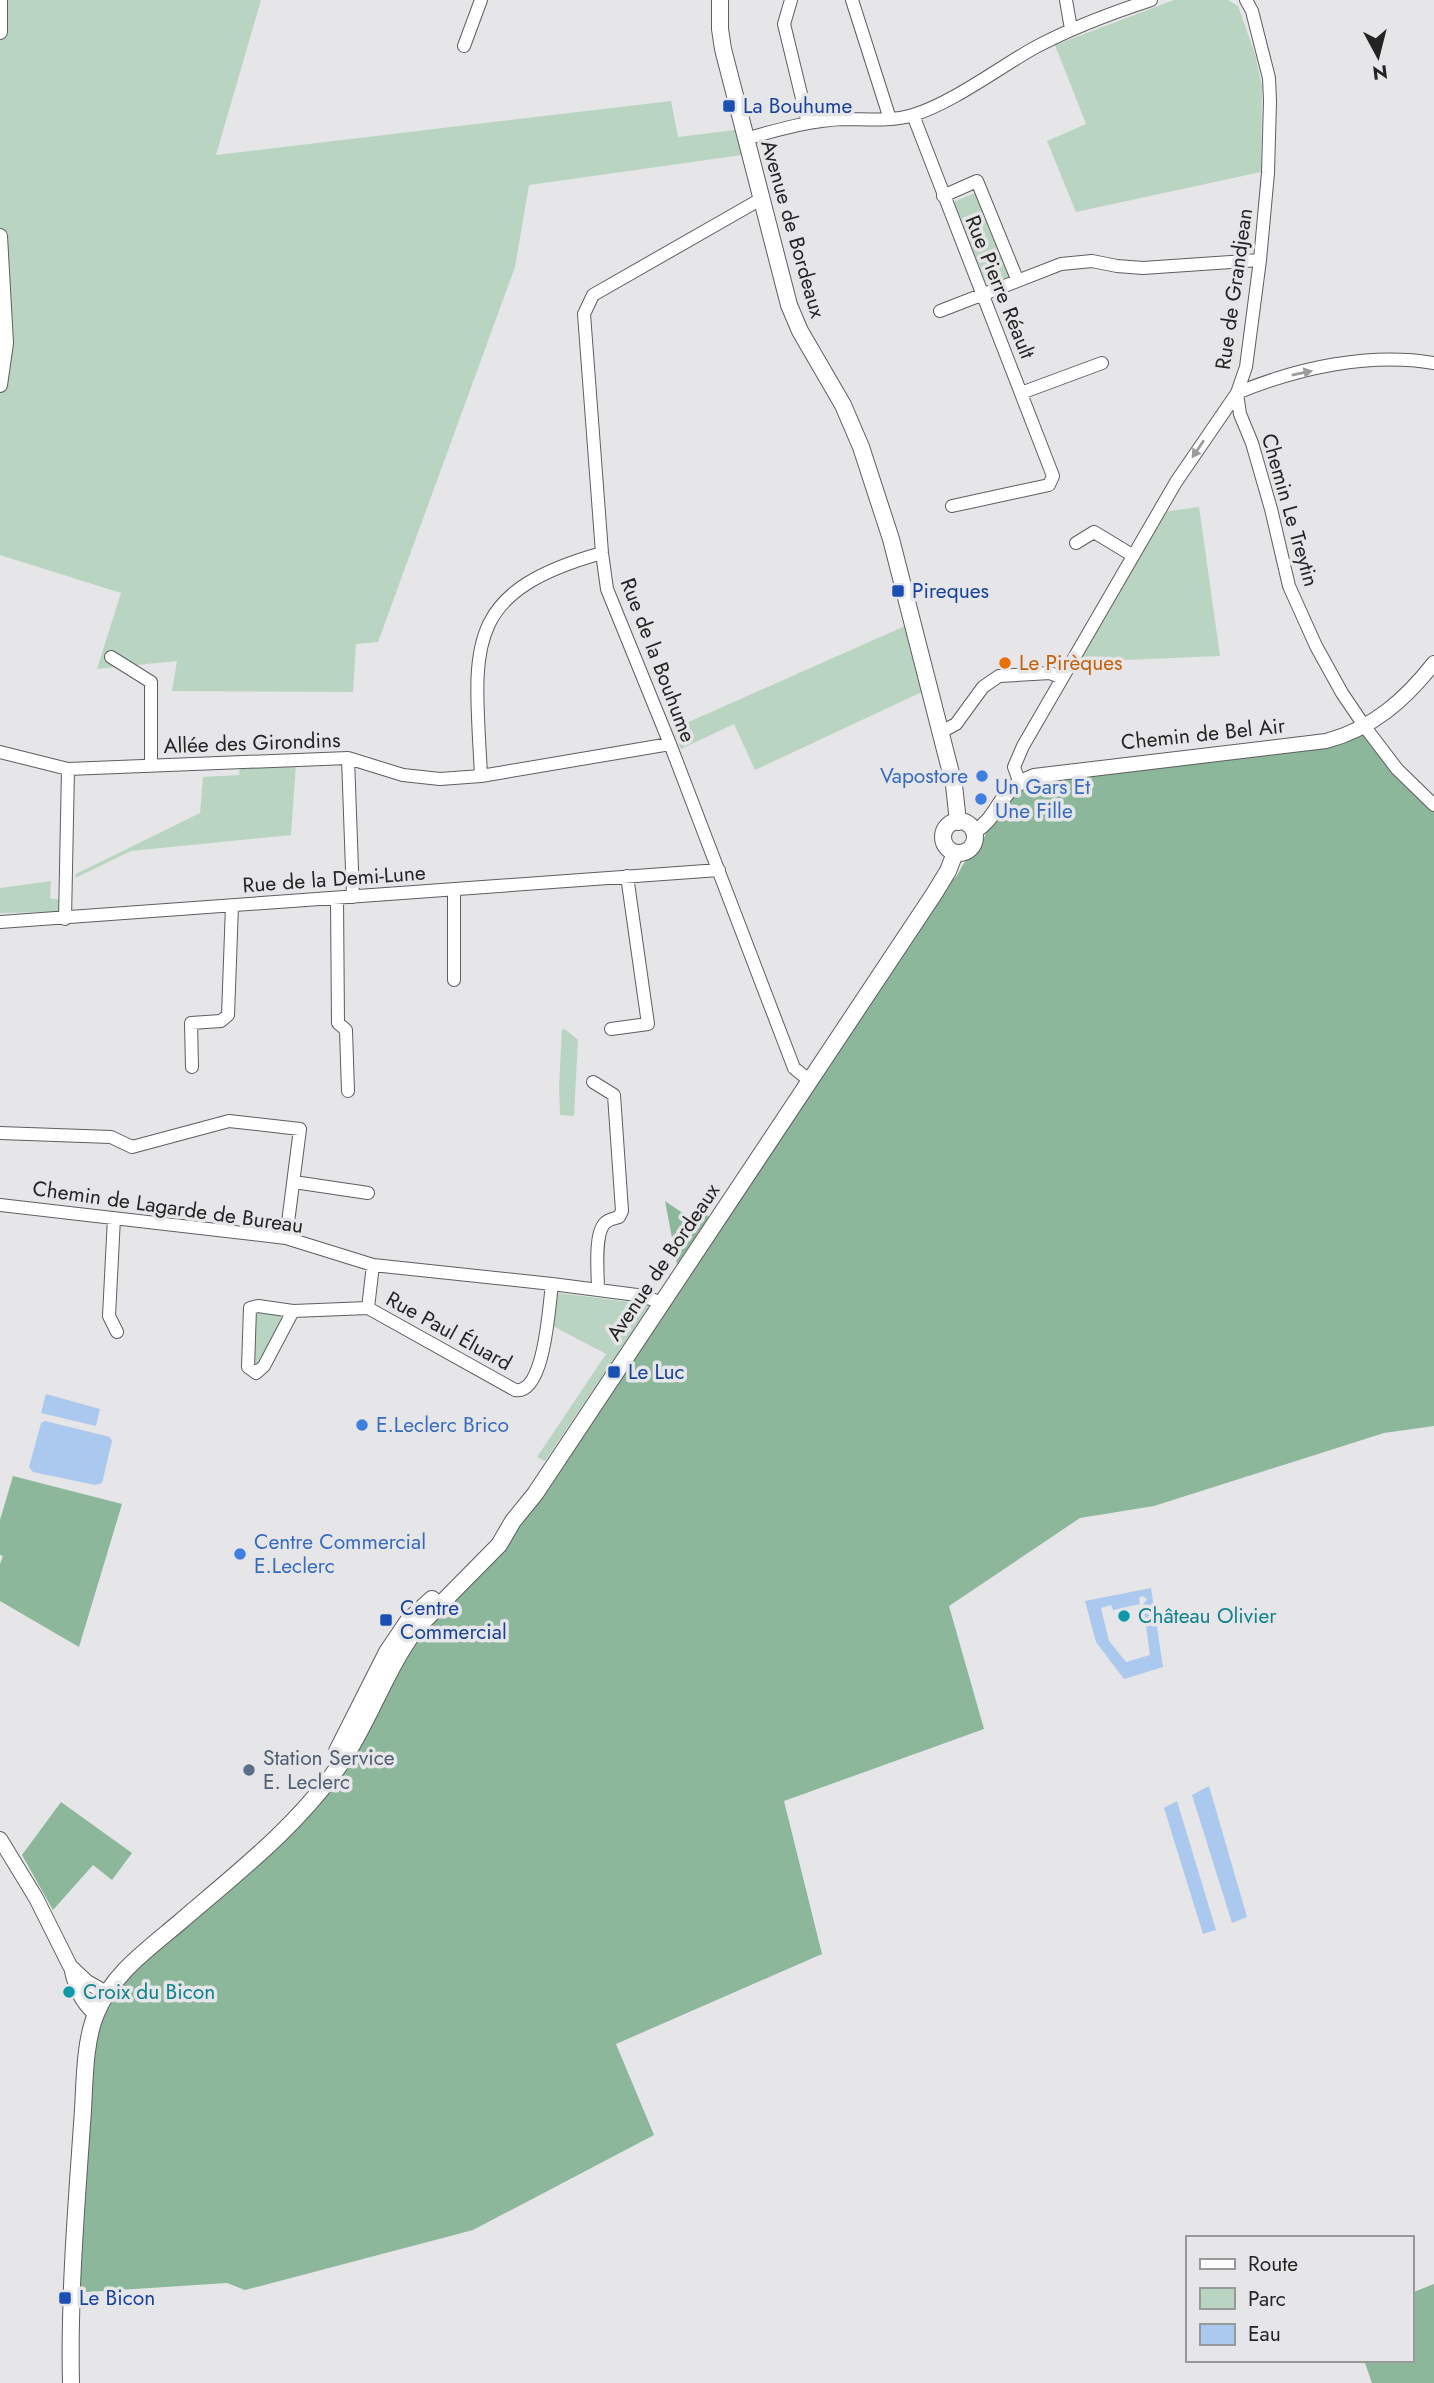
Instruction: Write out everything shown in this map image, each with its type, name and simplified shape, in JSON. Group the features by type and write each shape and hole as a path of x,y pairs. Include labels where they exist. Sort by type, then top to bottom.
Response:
{"main road":[{"name":"Avenue de Bordeaux","path":"720,0 723,49 789,305 843,405 877,494 941,732 954,785 958,822"},
{"path":"958,822 968,824 974,832 971,848 955,853 946,847 944,833 949,825 958,822"},
{"name":"Avenue de Bordeaux","path":"276,1838 301,1814 346,1754 416,1629 499,1545 513,1521 535,1494 933,894 948,871 955,853"},
{"path":"71,2383 75,2236 86,2068 96,2014 126,1967 276,1838 315,1790 387,1652 408,1621 473,1563 513,1521"}],"street":[{"path":"0,0 0,32"},
{"path":"464,46 481,0"},
{"path":"791,0 784,24 808,123"},
{"path":"852,0 890,119"},
{"path":"1066,0 1071,29"},
{"path":"745,139 808,123 843,119 890,119 913,115 940,103 1071,29 1152,0"},
{"name":"Rue de Grandjean","path":"1019,781 1015,763 1176,481 1237,393 1246,366 1268,173 1269,78 1252,11 1246,0"},
{"name":"Rue Pierre Réault","path":"913,115 1053,476 1049,485 952,506"},
{"name":"Rue Pierre Réault","path":"943,196 976,181 1017,279"},
{"name":"Rue de la Bouhume","path":"761,199 593,295 584,314 607,589 670,744 794,1068 810,1081"},
{"path":"0,236 6,343 0,385"},
{"path":"940,311 1060,264 1081,261 1143,268 1260,260"},
{"path":"1237,393 1272,379 1357,362 1386,359 1434,363"},
{"name":"Rue Pierre Réault","path":"1021,393 1102,363"},
{"name":"Chemin Le Treytin","path":"1237,393 1240,415 1252,443 1289,586 1316,646 1365,727 1397,769 1434,805"},
{"path":"1076,543 1094,532 1132,555"},
{"path":"481,776 478,662 486,626 503,602 531,580 554,569 603,553"},
{"path":"111,657 151,682 152,766"},
{"name":"Chemin de Bel Air","path":"1019,781 1049,773 1326,741 1365,727 1397,702 1434,663"},
{"path":"941,732 956,724 983,687 999,676 1065,672"},
{"name":"Allée des Girondins","path":"0,752 68,769 348,758 403,775 440,779 481,776 670,744"},
{"path":"348,758 353,897"},
{"path":"65,919 68,769"},
{"path":"974,832 1019,781"},
{"name":"Rue de la Demi-Lune","path":"0,922 719,870"},
{"path":"611,1030 648,1024 627,876"},
{"path":"454,889 454,981"},
{"path":"337,898 338,1023 346,1030 348,1091"},
{"path":"191,1067 191,1023 221,1021 228,1014 232,906"},
{"path":"593,1082 614,1095 622,1211 619,1217 602,1226 599,1235 598,1290"},
{"path":"0,1133 111,1137 132,1147 229,1121 300,1129 286,1238"},
{"path":"294,1182 368,1193"},
{"name":"Chemin de Lagarde de Bureau","path":"0,1205 286,1238 373,1265 552,1284 637,1295 661,1302"},
{"path":"114,1219 109,1316 117,1332"},
{"name":"Rue Paul Éluard","path":"368,1308 373,1265"},
{"name":"Rue Paul Éluard","path":"293,1311 264,1366 256,1373 248,1367 250,1308 258,1306 293,1311 368,1308 515,1390 522,1391 529,1388 539,1367 552,1284"},
{"path":"0,1839 36,1898 71,1966 76,1989 89,2009 96,2014"},
{"path":"71,1966 87,1982 107,1994"}],"green space":[{"path":"0,0 261,0 216,155 671,101 678,137 735,130 749,154 529,185 515,267 378,642 356,644 353,692 172,691 177,661 97,669 121,593 0,555"},
{"path":"1174,0 1228,0 1238,6 1255,54 1262,86 1261,172 1076,212 1047,141 1086,124 1055,45"},
{"path":"975,193 1011,276 992,283 985,280 953,202"},
{"path":"1199,507 1220,656 1077,662 1163,512"},
{"path":"905,626 924,691 755,770 734,724 681,749 673,729"},
{"path":"1365,727 1434,805 1434,1426 1384,1433 1154,1506 1080,1518 949,1606 984,1729 784,1801 822,1954 616,2044 654,2135 473,2230 245,2290 227,2283 72,2293 86,2068 107,1994 273,1842 315,1790 408,1621 473,1564 500,1533 934,894 956,877 983,840 1003,797 1019,781 1326,741"},
{"path":"296,764 291,835 131,851 75,878 76,874 200,813 203,777 239,775 240,766"},
{"path":"51,881 50,898 61,900 61,912 0,913 0,888"},
{"path":"562,1029 578,1040 574,1116 560,1115"},
{"path":"665,1201 696,1222 705,1213 709,1217 677,1264"},
{"path":"558,1293 639,1303 645,1299 649,1307 545,1461 537,1457 606,1354 553,1326"},
{"path":"254,1315 279,1315 282,1319 261,1364 256,1365"},
{"path":"13,1476 122,1504 79,1647 0,1601 0,1564 3,1556 0,1555 0,1520"},
{"path":"61,1802 132,1853 112,1880 93,1865 53,1910 22,1855"},
{"path":"1434,2284 1434,2383 1372,2383 1365,2362 1413,2362 1413,2292"}],"water":[{"path":"46,1394 100,1409 96,1426 41,1413"},
{"path":"45,1421 110,1437 112,1441 102,1483 95,1485 33,1472 29,1467 41,1423"},
{"path":"1151,1588 1163,1667 1124,1679 1096,1642 1085,1601","holes":["1143,1596 1147,1599 1143,1605 1150,1655 1126,1662 1109,1641 1101,1608 1111,1605 1113,1610 1140,1604 1139,1598"]},
{"path":"1209,1786 1247,1917 1232,1923 1192,1795"},
{"path":"1177,1801 1216,1930 1203,1934 1164,1808"}],"place":[{"name":"La Bouhume","path":"729,106"},
{"name":"Pireques","path":"898,591"},
{"name":"Le Pirèques","path":"1005,663"},
{"name":"Vapostore","path":"982,776"},
{"name":"Un Gars Et Une Fille","path":"981,799"},
{"name":"Le Luc","path":"614,1372"},
{"name":"E.Leclerc Brico","path":"362,1425"},
{"name":"Centre Commercial E.Leclerc","path":"240,1554"},
{"name":"Château Olivier","path":"1124,1616"},
{"name":"Centre Commercial","path":"386,1620"},
{"name":"Station Service E. Leclerc","path":"249,1770"},
{"name":"Croix du Bicon","path":"69,1992"},
{"name":"Le Bicon","path":"65,2298"}]}
